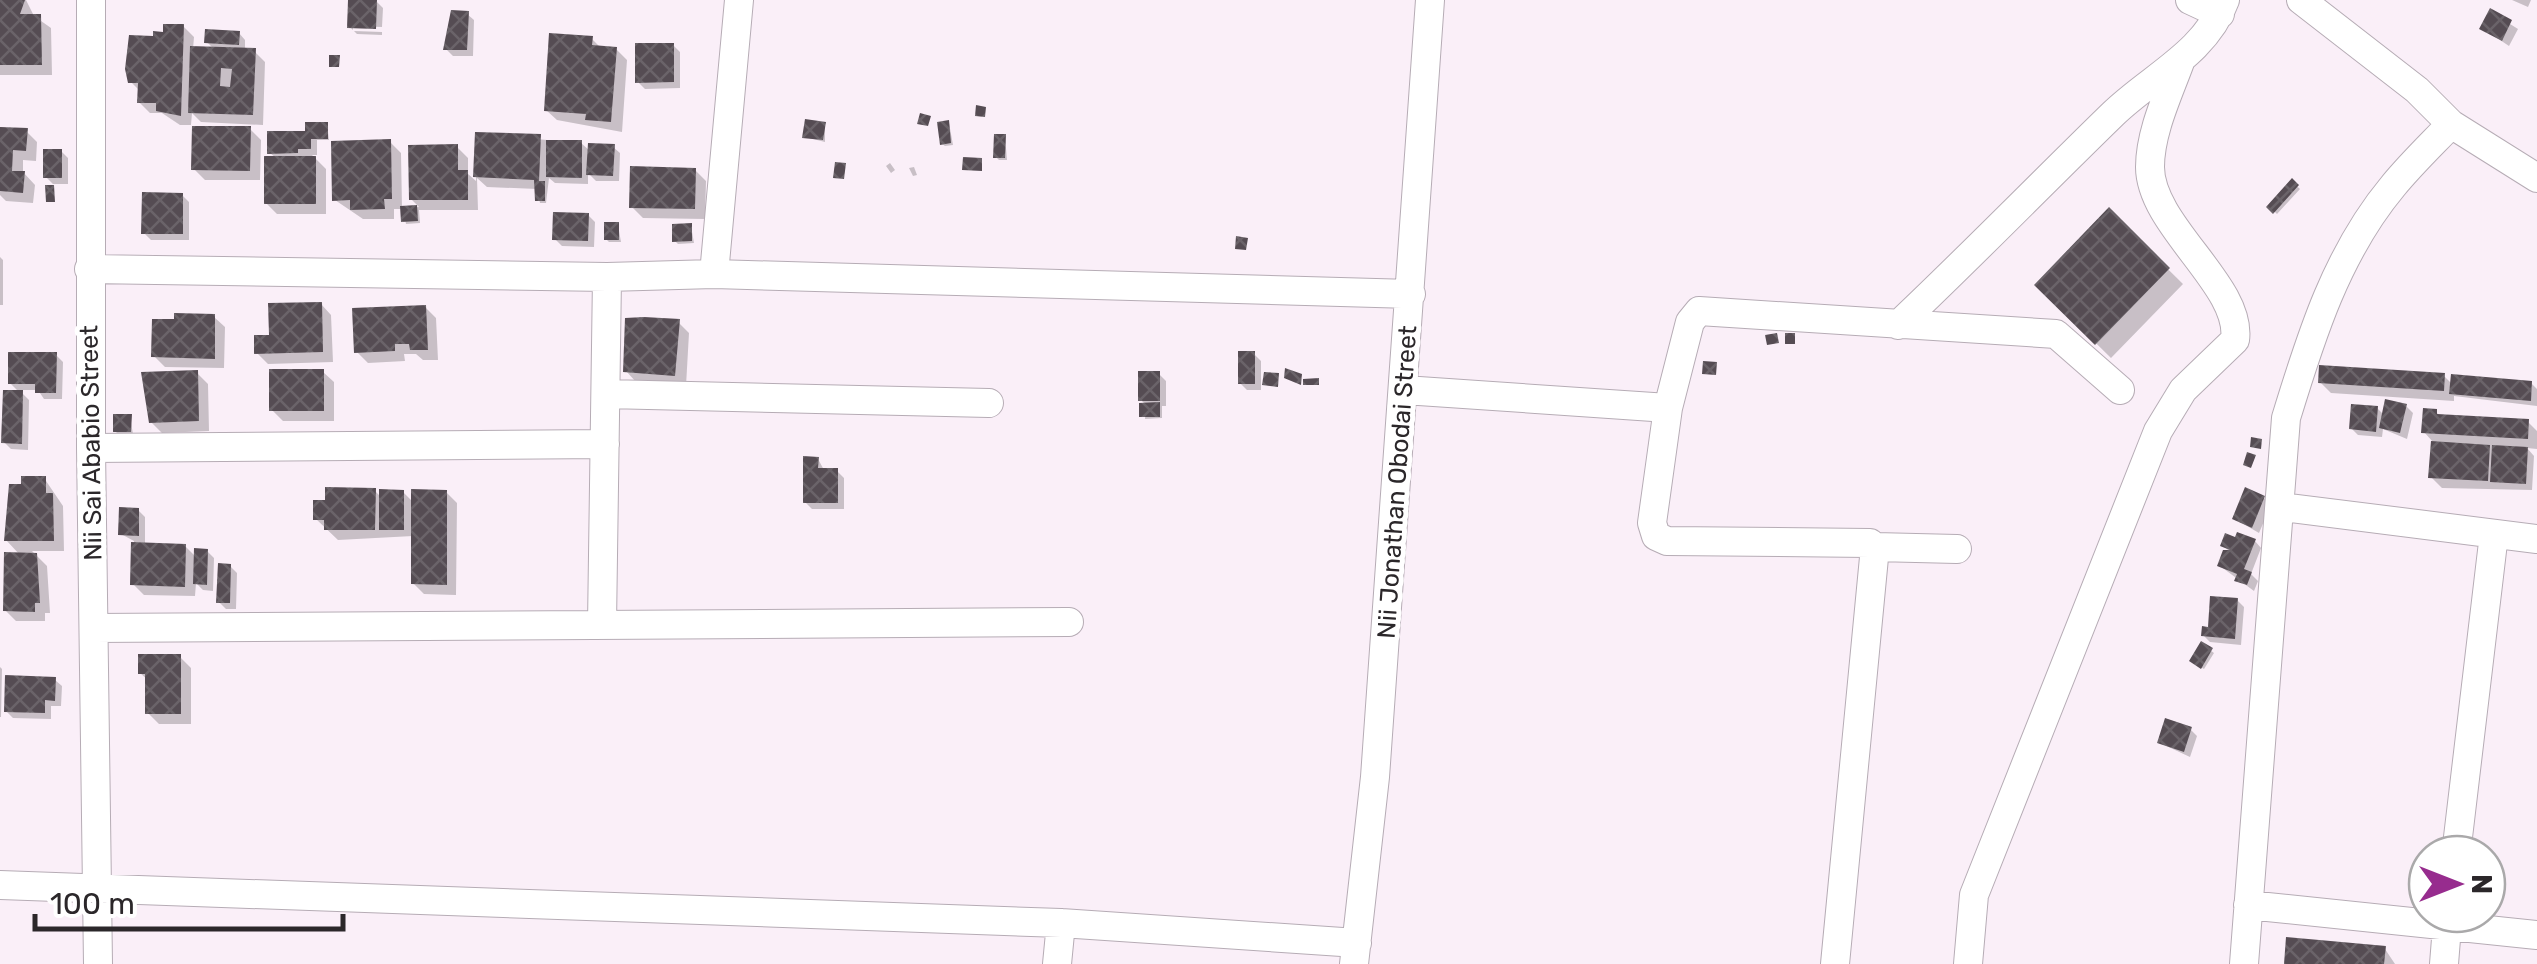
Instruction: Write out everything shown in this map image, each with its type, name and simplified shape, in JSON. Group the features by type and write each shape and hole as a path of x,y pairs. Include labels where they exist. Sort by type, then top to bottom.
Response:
{"street":[{"name":"Nii Sai Ababio Street","path":"90,0 90,448 98,964"},
{"path":"714,274 739,0"},
{"name":"Nii Jonathan Obodai Street","path":"1355,954 1375,777 1430,0"},
{"path":"1898,325 2116,110 2180,62 2223,7 2190,0"},
{"path":"2301,0 2417,90 2451,124 2537,178"},
{"path":"1968,964 1974,895 2158,432 2204,365 2231,348 2235,340 2234,316 2196,254 2172,226 2150,170 2155,132 2180,62"},
{"path":"2244,964 2286,418 2328,294 2348,252 2391,188 2451,124"},
{"path":"89,269 607,277 714,274 1411,294"},
{"path":"602,625 607,277"},
{"path":"1958,548 1834,542 1667,542 1656,536 1652,524 1668,408 1690,322 1699,311 2056,334 2120,390"},
{"path":"1404,390 1668,408"},
{"path":"606,394 989,402"},
{"path":"90,448 605,444"},
{"path":"2282,508 2537,539"},
{"path":"2458,834 2494,534"},
{"path":"1835,964 1876,547"},
{"path":"94,628 1069,622"},
{"path":"0,886 1060,923 1355,954"},
{"path":"2248,905 2407,917"},
{"path":"1057,964 1060,923"},
{"path":"2507,929 2537,934"},
{"path":"2444,964 2447,934"}],"building":[{"path":"0,0 25,0 20,14 41,14 42,65 0,65"},
{"path":"348,0 377,0 376,29 347,28"},
{"path":"2490,8 2512,20 2502,41 2479,29"},
{"path":"451,10 469,11 467,50 443,50"},
{"path":"163,24 184,24 181,116 156,111 156,103 137,103 138,83 128,83 125,69 129,35 153,36 153,31 163,32"},
{"path":"205,29 240,31 239,45 204,43"},
{"path":"549,33 593,36 592,45 617,47 611,122 585,120 586,114 544,111"},
{"path":"635,43 674,43 674,82 635,83"},
{"path":"190,46 256,48 253,115 188,113","holes":["221,68 232,69 230,87 220,86"]},
{"path":"329,55 340,55 339,67 329,67"},
{"path":"976,105 986,107 985,117 975,116"},
{"path":"920,113 931,116 928,126 917,124"},
{"path":"805,119 826,122 823,140 802,138"},
{"path":"949,120 951,143 940,145 937,122"},
{"path":"305,122 328,122 328,139 311,139 311,149 298,149 298,153 267,154 267,131 305,131"},
{"path":"192,126 251,126 250,171 191,170"},
{"path":"0,127 28,128 26,151 13,150 12,171 25,171 23,193 0,191"},
{"path":"475,132 541,134 539,181 545,181 545,201 535,201 534,180 473,177"},
{"path":"994,134 1006,134 1005,158 993,158"},
{"path":"391,139 392,199 384,199 385,209 350,210 350,200 332,201 331,141"},
{"path":"546,140 582,140 582,178 546,177"},
{"path":"588,143 615,144 613,176 586,175"},
{"path":"458,144 458,170 468,170 468,200 409,200 408,145"},
{"path":"43,149 62,149 62,178 43,178"},
{"path":"264,156 316,156 316,204 264,204"},
{"path":"963,157 982,158 982,171 962,170"},
{"path":"835,162 846,163 844,179 833,178"},
{"path":"630,166 696,168 695,209 629,208"},
{"path":"2292,178 2299,185 2273,214 2266,207"},
{"path":"45,185 54,185 55,202 46,202"},
{"path":"142,192 183,193 183,234 141,234"},
{"path":"417,205 418,221 401,222 400,206"},
{"path":"2109,207 2170,268 2095,345 2034,285"},
{"path":"553,212 589,213 588,241 552,240"},
{"path":"604,222 619,222 619,240 604,240"},
{"path":"692,223 692,241 672,242 672,224"},
{"path":"1236,236 1248,238 1246,250 1235,249"},
{"path":"322,302 323,352 254,354 254,335 269,335 268,303"},
{"path":"426,305 428,350 410,350 409,344 395,344 395,351 354,353 352,308"},
{"path":"174,313 215,314 215,359 151,357 152,319 174,319"},
{"path":"625,318 680,319 675,376 623,372"},
{"path":"1777,333 1779,343 1767,345 1765,335"},
{"path":"1785,333 1795,333 1795,344 1785,344"},
{"path":"1238,351 1255,351 1255,384 1238,384"},
{"path":"8,352 57,352 56,393 35,393 35,384 8,384"},
{"path":"1703,361 1717,362 1716,375 1702,374"},
{"path":"2319,365 2445,373 2444,391 2318,383"},
{"path":"1285,368 1302,374 1301,385 1284,378"},
{"path":"269,369 324,369 324,411 269,411"},
{"path":"198,370 199,421 149,423 141,372"},
{"path":"1138,371 1160,371 1160,401 1138,401"},
{"path":"1264,372 1279,373 1278,387 1262,385"},
{"path":"2451,374 2532,381 2531,401 2449,394"},
{"path":"1319,378 1319,385 1303,385 1303,379"},
{"path":"3,390 23,390 22,444 1,443"},
{"path":"2385,399 2407,404 2400,433 2379,428"},
{"path":"1160,402 1160,417 1139,417 1139,403"},
{"path":"2351,404 2378,406 2376,432 2349,429"},
{"path":"2423,408 2437,409 2437,414 2529,419 2528,439 2421,433"},
{"path":"113,414 132,414 131,432 113,432"},
{"path":"2251,437 2262,439 2261,449 2250,447"},
{"path":"2431,441 2490,445 2488,481 2428,478"},
{"path":"2492,445 2528,447 2526,484 2490,482"},
{"path":"2247,452 2256,455 2251,468 2243,465"},
{"path":"803,456 819,457 818,468 838,468 838,503 803,503"},
{"path":"21,476 46,476 46,493 53,493 54,541 4,541 9,484 21,484"},
{"path":"325,487 376,488 375,530 324,530 324,520 313,520 313,500 325,500"},
{"path":"2245,487 2265,496 2252,528 2232,519"},
{"path":"379,489 404,490 404,530 379,530"},
{"path":"411,489 447,490 447,585 411,584"},
{"path":"119,507 139,508 139,536 118,535"},
{"path":"2237,532 2256,539 2244,569 2252,572 2247,585 2234,581 2237,574 2217,566 2223,550 2230,550 2220,546 2225,533 2235,537"},
{"path":"131,542 186,544 185,587 130,585"},
{"path":"194,548 208,549 207,585 193,584"},
{"path":"4,552 37,553 40,603 35,603 35,612 3,611"},
{"path":"218,563 231,564 230,603 216,603"},
{"path":"2210,596 2238,598 2235,639 2201,636 2202,626 2208,627"},
{"path":"2201,641 2213,648 2201,669 2189,661"},
{"path":"138,654 181,654 181,714 145,714 145,674 138,674"},
{"path":"5,675 56,677 55,701 45,700 45,713 4,712"},
{"path":"2165,718 2192,727 2184,752 2157,743"},
{"path":"2286,937 2386,946 2384,964 2284,964"}]}
